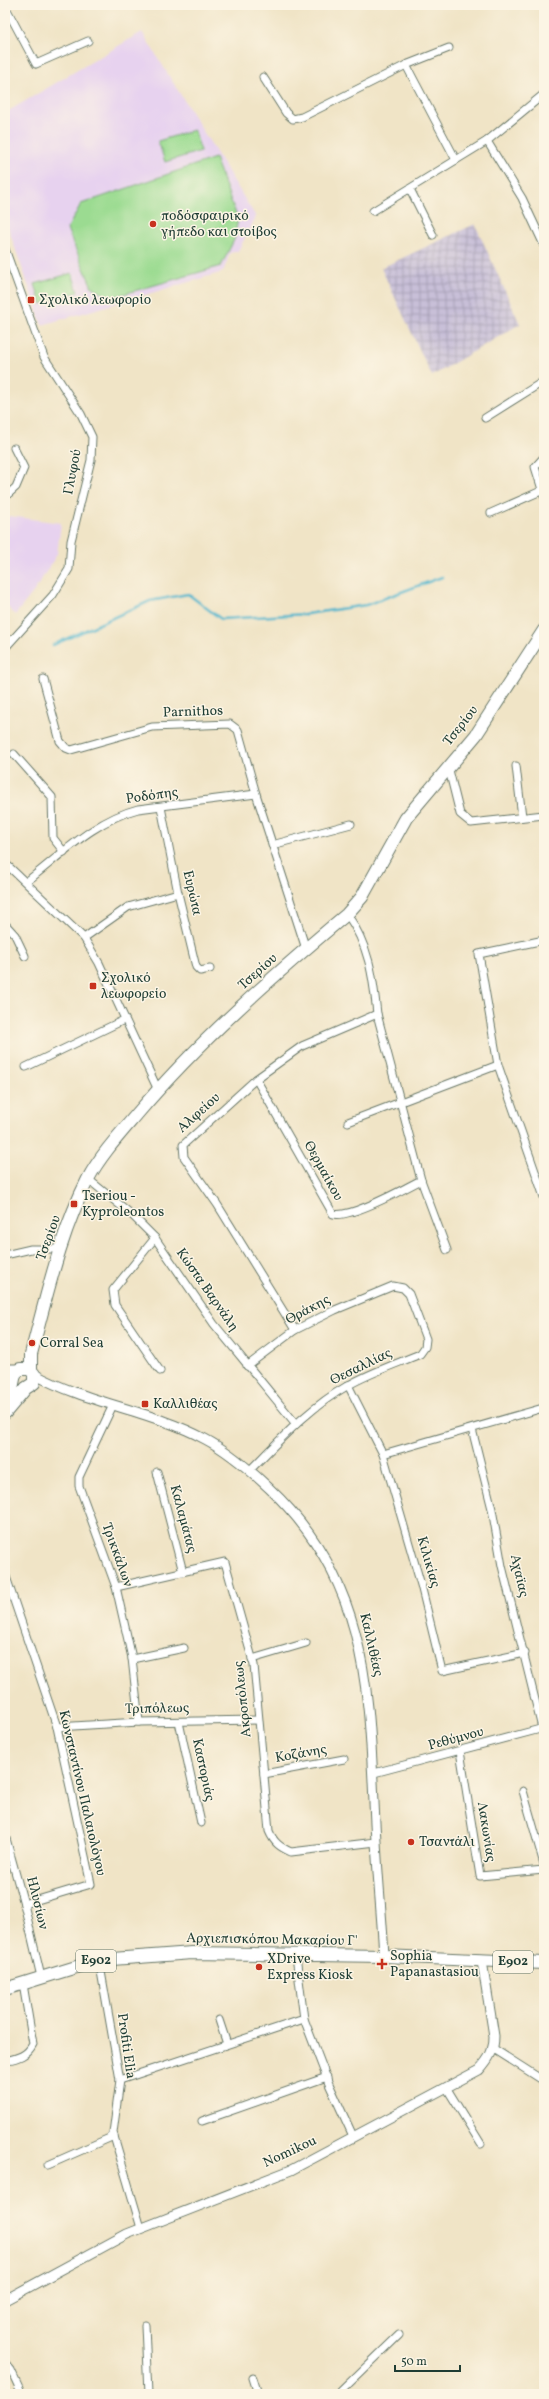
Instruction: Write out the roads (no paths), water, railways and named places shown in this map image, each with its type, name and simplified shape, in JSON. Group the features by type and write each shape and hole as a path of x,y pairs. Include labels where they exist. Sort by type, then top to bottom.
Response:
{"main road":[{"name":"Τσερίου","path":"6,1410 20,1375 31,1354 59,1249 88,1179 122,1131 158,1090 234,1014 347,914 362,897 406,818 448,766 476,735 544,630"},
{"name":"Αρχιεπισκόπου Μακαρίου Γ'","path":"5,1989 99,1960 192,1953 296,1956 384,1956 544,1963"}],"street":[{"path":"5,6 36,64 88,41"},
{"path":"263,77 286,113 293,119 302,117 406,65 449,48"},
{"path":"406,65 456,160"},
{"path":"373,211 487,141 544,94"},
{"path":"487,141 522,198 544,245"},
{"path":"410,189 433,235"},
{"name":"Γλυφού","path":"5,249 44,357 81,414 92,437 91,460 71,541 69,569 53,595 5,648"},
{"path":"485,418 544,381"},
{"path":"5,497 16,487 24,468 14,448"},
{"path":"491,513 543,494 535,468 544,457"},
{"name":"Parnithos","path":"43,679 60,741 66,748 71,750 152,727 230,724 238,730 256,794 306,949"},
{"path":"14,754 52,797 53,838 64,852"},
{"path":"448,766 460,814 464,820 471,823 544,815"},
{"path":"516,766 522,817"},
{"name":"Ροδόπης","path":"26,882 105,821 138,809 256,794"},
{"name":"Ευρώτα","path":"161,807 178,893 196,967 200,971 210,969"},
{"path":"272,845 351,824"},
{"path":"5,863 84,938 99,963 124,1020 158,1090"},
{"path":"84,938 128,907 178,893"},
{"path":"347,914 359,933 366,948 374,986 377,1014 421,1180 447,1250"},
{"path":"5,924 15,935 25,956"},
{"path":"544,940 479,954 498,1065 544,1197"},
{"name":"Αλφείου","path":"295,1330 182,1152 183,1145 256,1079 302,1046 377,1014"},
{"path":"26,1067 124,1020"},
{"path":"348,1122 498,1065"},
{"name":"Θερμαίκου","path":"256,1079 333,1214 343,1214 375,1203 421,1180"},
{"name":"Κώστα Βαρνάλη","path":"88,1179 131,1214 154,1238 214,1324 296,1424"},
{"path":"154,1238 112,1290 115,1305 160,1371"},
{"path":"5,1255 31,1249 59,1249"},
{"name":"Θεσαλλίας","path":"250,1470 296,1424 331,1395 348,1385 420,1354 425,1347 426,1339 409,1294 398,1286 387,1288"},
{"name":"Θράκης","path":"247,1366 295,1330 335,1310 387,1288"},
{"name":"Καλλιθέας","path":"20,1375 53,1384 113,1405 169,1421 207,1440 250,1470 286,1503 318,1544 335,1573 355,1626 365,1670 374,1773 376,1842 384,1956"},
{"name":"Κιλικίας","path":"348,1385 383,1454 421,1586 442,1670 525,1653"},
{"name":"Τρικκάλων","path":"113,1405 79,1477 79,1486 116,1587 132,1659 139,1722"},
{"path":"383,1454 543,1408 544,1412"},
{"name":"Αχαϊας","path":"472,1429 492,1509 502,1566 543,1728"},
{"name":"Καλαμάτας","path":"157,1472 183,1572"},
{"name":"Ακροπόλεως","path":"116,1587 225,1562 252,1659 269,1831 273,1840 280,1848 291,1852 376,1842"},
{"name":"Κωνσταντίνου Παλαιολόγου","path":"5,1574 57,1727 91,1884 24,1904"},
{"path":"252,1659 306,1644"},
{"path":"132,1659 184,1648"},
{"name":"Τριπόλεως","path":"57,1727 139,1722 258,1720"},
{"name":"Καστοριάς","path":"179,1722 201,1823"},
{"name":"Ρεθύμνου","path":"374,1773 543,1728"},
{"name":"Λακωνίας","path":"460,1751 480,1876 544,1870"},
{"name":"Κοζάνης","path":"264,1774 344,1759"},
{"path":"523,1791 544,1864"},
{"name":"Ηλυσίων","path":"5,1835 24,1904 41,1977"},
{"path":"296,1956 304,2019 353,2136"},
{"name":"Profiti Elia","path":"99,1960 120,2080 114,2114 114,2136 141,2228"},
{"path":"482,1961 494,2036 494,2049 544,2081"},
{"path":"5,2061 19,2058 29,2052 33,2044 23,1984"},
{"path":"120,2080 304,2019"},
{"path":"219,2020 227,2044"},
{"name":"Nomikou","path":"5,2300 141,2228 291,2170 479,2070 488,2061 494,2049"},
{"path":"202,2121 327,2077"},
{"path":"446,2087 481,2144"},
{"path":"48,2165 114,2136"},
{"path":"145,2324 148,2394"},
{"path":"338,2394 399,2335"},
{"path":"5,2363 22,2394"},
{"path":"253,2378 258,2394"}],"waterway":[{"path":"53,645 150,601 188,594 221,619 307,614 366,605 442,577"}],"place":[{"name":"ποδόσφαιρικό γήπεδο και στοίβος","path":"153,224"},
{"name":"Σχολικό λεωφορίο","path":"31,300"},
{"name":"Σχολικό λεωφορείο","path":"93,986"},
{"name":"Tseriou - Kyproleontos","path":"74,1204"},
{"name":"Corral Sea","path":"32,1343"},
{"name":"Καλλιθέας","path":"145,1404"},
{"name":"Τσαντάλι","path":"411,1842"},
{"name":"Sophia Papanastasiou","path":"382,1964"},
{"name":"XDrive Express Kiosk","path":"259,1967"}]}
